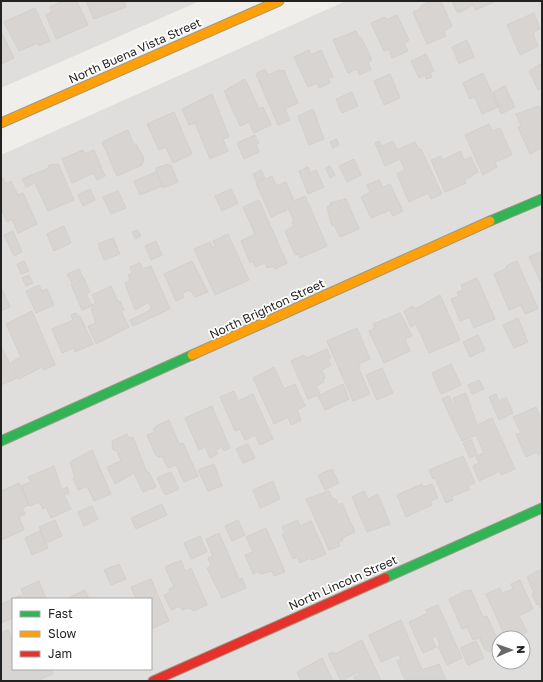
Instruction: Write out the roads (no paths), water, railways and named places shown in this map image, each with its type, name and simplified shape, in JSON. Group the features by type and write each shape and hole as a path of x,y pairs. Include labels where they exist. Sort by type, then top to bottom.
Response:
{"street":[{"name":"North Buena Vista Street","path":"1,123 279,1"},
{"name":"North Brighton Street","path":"1,441 542,199"},
{"name":"North Lincoln Street","path":"153,681 542,508"}]}
